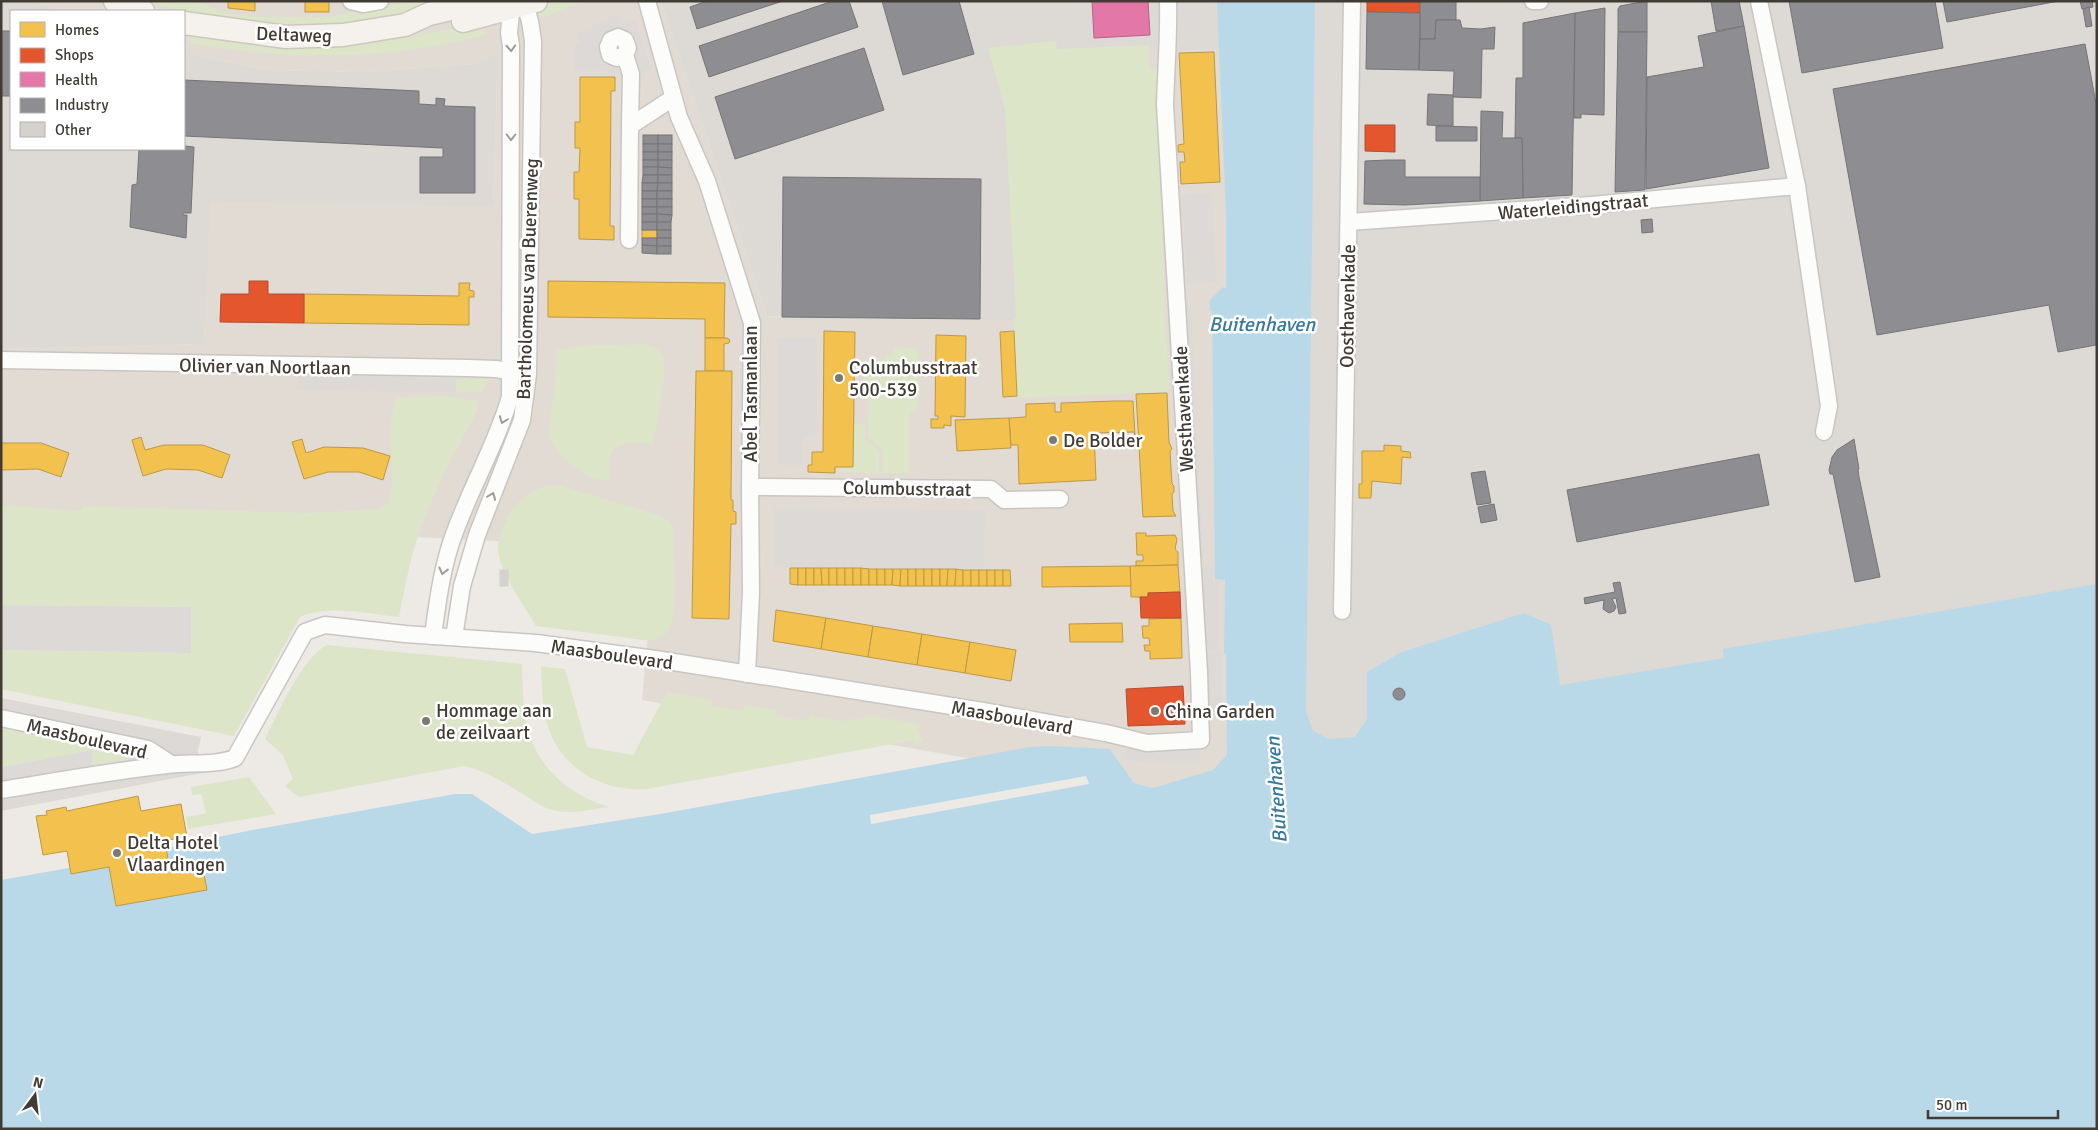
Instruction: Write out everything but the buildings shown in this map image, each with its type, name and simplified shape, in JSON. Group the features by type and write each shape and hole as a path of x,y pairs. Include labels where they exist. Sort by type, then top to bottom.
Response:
{"main road":[{"path":"115,1 140,10"},
{"name":"Deltaweg","path":"185,23 286,37 343,35 405,24 429,14 484,1"},
{"name":"Deltaweg","path":"405,24 431,28 521,4"}],"street":[{"path":"351,1 363,4 380,1"},
{"name":"Abel Tasmanlaan","path":"647,1 679,117 708,181 752,323 751,593 747,674"},
{"name":"Westhavenkade","path":"1124,738 1146,743 1200,740 1199,672 1166,114 1166,54 1169,39 1168,1"},
{"name":"Oosthavenkade","path":"1342,611 1352,1"},
{"path":"1533,1 1540,1"},
{"path":"1759,1 1797,186 1829,406 1824,432"},
{"name":"Bartholomeus van Buerenweg","path":"433,636 449,547 458,521 504,419 510,398 521,4"},
{"name":"Bartholomeus van Buerenweg","path":"454,637 462,586 477,535 522,420 528,374 533,42 531,26 521,4"},
{"path":"625,55 631,74 629,240"},
{"path":"630,126 673,98"},
{"name":"Waterleidingstraat","path":"1349,222 1591,205 1797,186"},
{"name":"Olivier van Noortlaan","path":"1,360 468,368 528,374"},
{"name":"Columbusstraat","path":"750,487 991,489 1004,500 1060,499"},
{"name":"Maasboulevard","path":"1,790 171,764 224,762 235,758 305,632 324,625 433,636 536,643 655,659 983,711 1106,733 1124,738"},
{"name":"Maasboulevard","path":"1,718 148,748 171,764"}],"shaded area":[{"path":"1,1 36,1 57,10 10,10 10,150 185,150 185,53 266,70 366,72 475,64 498,54 493,206 210,203 204,344 1,349"},
{"path":"36,1 661,1 767,316 782,317 980,319 1004,52 1279,49 1284,773 1189,798 642,700 656,549 1,516 1,349 204,344 209,203 493,205 498,55 475,64 366,72 266,70 185,53 185,10 57,10"},
{"path":"661,1 2097,1 2097,619 1284,773 1278,49 1005,52 1018,320 767,316"},
{"path":"1177,1 1210,1 1212,45 1180,46"},
{"path":"617,13 623,24 634,20 651,68 639,73 621,61 616,61 615,71 575,71 574,45 581,44 577,33"},
{"path":"1212,193 1216,282 1186,284 1184,223 1181,223 1179,195"},
{"path":"1185,305 1191,305 1203,558 1197,559"},
{"path":"777,338 817,338 817,437 803,437 803,465 777,465"},
{"path":"297,375 456,378 456,392 297,390"},
{"path":"774,508 985,510 984,568 774,567"},
{"path":"1197,567 1213,567 1213,581 1219,582 1218,650 1201,650"},
{"path":"1,605 191,607 191,653 1,650"},
{"path":"1221,653 1221,717 1207,718 1206,654"},
{"path":"1,698 201,737 198,751 202,773 1,811 1,767 92,750 92,765 127,760 131,757 131,753 1,728"},
{"path":"1127,746 1147,750 1200,750 1200,764 1145,763 1124,759"}],"green space":[{"path":"142,1 196,1 227,13 263,17 328,17 409,1 466,1 312,29 281,28 176,10"},
{"path":"551,1 585,1 540,18 539,16 544,8"},
{"path":"467,26 489,32 467,39 413,49 350,55 253,52 190,43 191,33 313,47 353,46"},
{"path":"1056,41 1057,49 1149,45 1149,68 1157,69 1169,392 1019,398 1017,396 1014,319 1016,318 1005,110 988,48"},
{"path":"646,344 659,351 664,362 663,385 653,444 628,443 617,447 610,457 610,481 591,477 567,461 549,437 557,350 580,346"},
{"path":"896,347 916,348 919,354 919,406 910,414 910,473 882,473 882,450 868,437 867,362 887,359 887,355 891,354"},
{"path":"456,378 489,379 482,392 456,392"},
{"path":"446,396 479,401 477,411 447,468 417,539 399,617 336,610 312,613 300,617 234,736 1,689 1,650 190,653 191,607 1,605 1,505 81,511 84,506 307,513 379,509 389,503 392,482 390,427 395,397"},
{"path":"854,424 865,424 865,439 879,451 879,473 839,472 839,467 853,466"},
{"path":"545,486 562,486 658,515 669,521 673,529 674,606 670,627 665,634 652,641 536,626 503,569 498,546 503,528 513,509 527,495"},
{"path":"327,645 522,664 525,718 538,754 557,778 569,787 595,802 610,807 574,812 549,809 496,778 464,766 299,797 285,786 293,779 283,755 265,739 300,673 318,651"},
{"path":"541,666 565,669 587,747 633,755 667,692 712,700 711,706 743,711 745,705 776,710 776,716 808,721 810,716 842,721 872,716 920,724 918,730 924,742 915,744 914,740 647,789 613,786 583,773 560,751 552,737 546,720"},
{"path":"1,728 131,754 131,757 127,760 92,765 92,750 1,767"},
{"path":"249,777 276,814 188,829 186,817 206,813 201,794 192,795 191,787"}],"water":[{"name":"Buitenhaven","path":"1217,1 1315,1 1306,712 1313,731 1329,739 1355,737 1367,719 1367,672 1402,652 1524,613 1551,625 1560,685 1724,658 1723,649 2097,584 2097,1129 1,1129 1,880 252,830 455,794 472,794 532,834 660,814 1031,747 1051,746 1110,749 1134,783 1153,788 1213,770 1227,755 1226,654 1224,654 1225,580 1215,579 1212,311 1210,311 1210,300 1223,287 1226,289 1226,214"}],"pier":[{"path":"1086,776 1089,784 871,824 870,815"}],"place":[{"name":"Columbusstraat 500-539","path":"839,378"},
{"name":"De Bolder","path":"1053,440"},
{"name":"China Garden","path":"1155,711"},
{"name":"Hommage aan de zeilvaart","path":"426,721"},
{"name":"Delta Hotel Vlaardingen","path":"117,853"}]}
